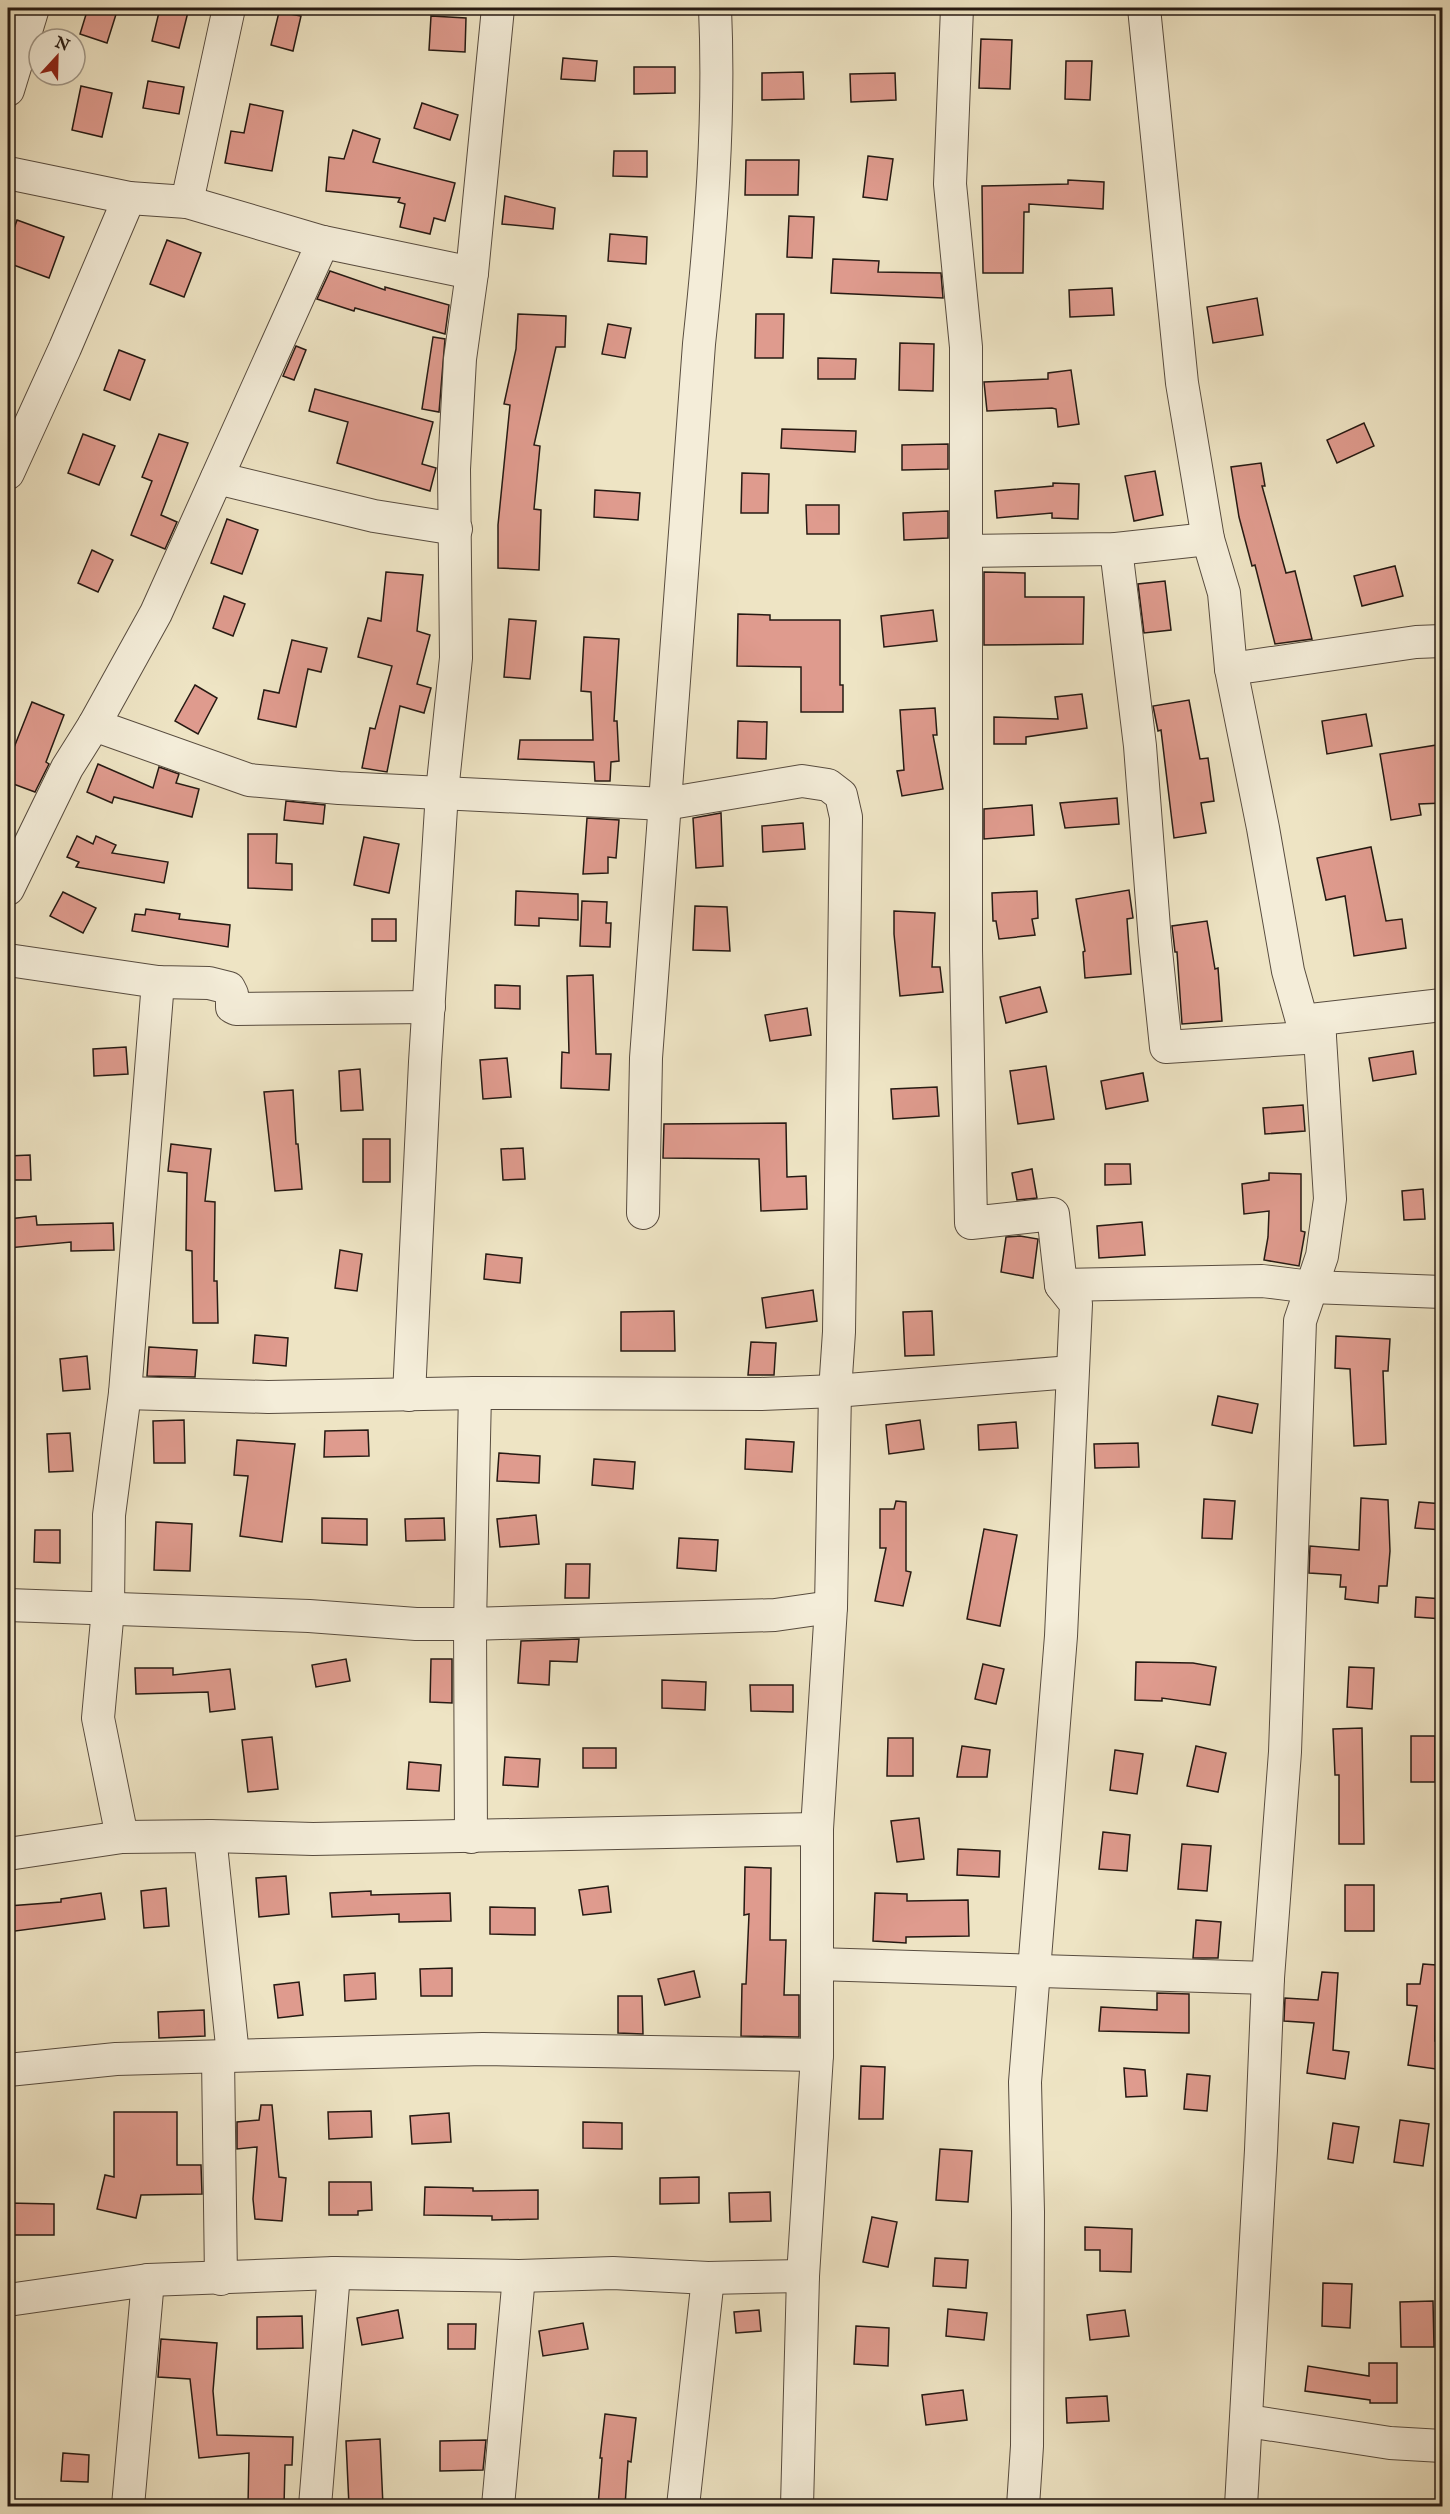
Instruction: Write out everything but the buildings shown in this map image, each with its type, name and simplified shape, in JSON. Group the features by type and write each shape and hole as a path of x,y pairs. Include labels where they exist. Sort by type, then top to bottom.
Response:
{"street":[{"path":"8,90 33,8"},
{"path":"187,202 229,8"},
{"path":"409,1395 442,792 456,658 454,468 460,359 472,273 498,8"},
{"path":"643,1213 646,1058 699,344 712,229 718,67 715,8"},
{"path":"957,8 950,184 966,347 966,950 970,1223 1053,1214 1061,1285 1076,1304 1071,1372 1061,1636 1025,2082 1028,2212 1028,2446 1023,2506"},
{"path":"1144,8 1182,383 1208,539 1224,593 1232,669 1288,971 1311,1029 1330,1199 1322,1256 1300,1321 1285,1752 1268,1978 1248,2421 1241,2506"},
{"path":"8,173 129,198 187,202 323,242 472,273"},
{"path":"8,473 65,348 129,198"},
{"path":"8,888 67,768 94,725 156,613 323,242"},
{"path":"217,478 374,516 456,529"},
{"path":"966,551 1116,549 1208,539"},
{"path":"1116,549 1140,746 1155,941 1166,1047 1311,1029 1443,1005"},
{"path":"1232,669 1416,642 1443,641"},
{"path":"94,725 249,780 339,788 665,804 802,781 828,785 841,795 846,817 839,1332 835,1391 831,1607 817,1829 817,2055 803,2276 797,2506"},
{"path":"8,960 158,982 209,983 229,988 232,994 232,1007 236,1009 429,1007"},
{"path":"122,1837 98,1718 108,1609 109,1515 125,1393 158,982"},
{"path":"1061,1285 1262,1281 1311,1287 1443,1292"},
{"path":"125,1393 268,1397 475,1393 761,1394 835,1391 1071,1372"},
{"path":"471,1837 470,1624 475,1393"},
{"path":"8,1605 309,1616 416,1624 775,1615 831,1607"},
{"path":"8,1854 122,1837 210,1836 313,1839 817,1829"},
{"path":"210,1836 226,2056 221,2279"},
{"path":"817,1964 1268,1978"},
{"path":"8,2070 116,2059 483,2049 817,2055"},
{"path":"8,2300 148,2280 334,2273 519,2276 613,2273 708,2278 803,2276"},
{"path":"315,2506 334,2273"},
{"path":"498,2506 519,2276"},
{"path":"683,2506 708,2278"},
{"path":"128,2506 148,2280"},
{"path":"1248,2421 1390,2443 1443,2446"}]}
